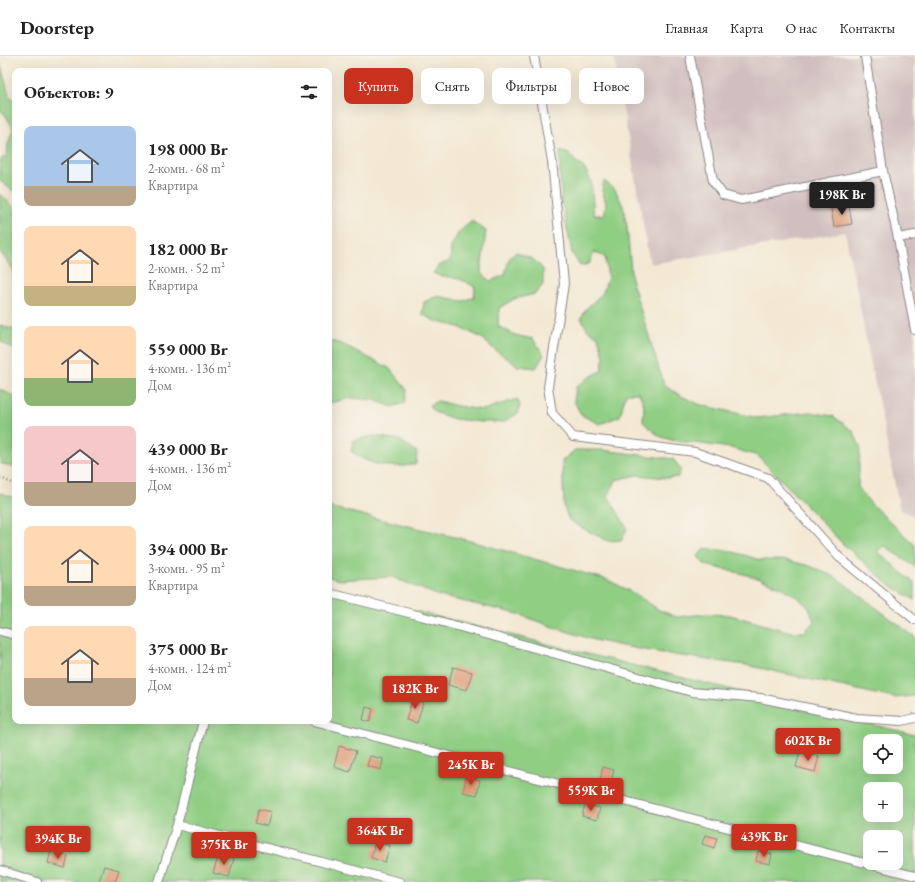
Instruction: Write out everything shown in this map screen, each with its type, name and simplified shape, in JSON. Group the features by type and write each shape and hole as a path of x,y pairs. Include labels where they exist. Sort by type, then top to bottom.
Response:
{"lane":[{"path":"534,56 552,161 564,284 548,387 552,413 573,437 695,452 768,478 839,557 915,620"},
{"path":"690,56 713,181 724,195 741,200 883,171"},
{"path":"865,56 883,171 898,238 915,330"},
{"path":"898,238 915,235"},
{"path":"332,594 421,616 692,692 760,698 857,718 902,721 915,718"},
{"path":"0,631 12,634"},
{"path":"159,882 177,824 202,724"},
{"path":"326,724 915,876"},
{"path":"177,824 400,882"},
{"path":"0,870 37,882"}],"path":[{"path":"0,478 12,483"}],"shaded area":[{"path":"614,56 915,56 915,516 900,510 845,232 650,264 622,104 644,104 644,68 616,68"}],"green space":[{"path":"0,63 9,95 12,98 12,126 6,116 0,110"},
{"path":"12,131 12,190 0,181 0,160 7,155 8,144"},
{"path":"560,151 569,154 585,169 591,181 594,215 604,215 606,204 602,190 604,181 615,189 623,206 627,227 632,282 664,385 681,396 701,405 758,418 810,412 833,416 853,431 860,446 858,487 871,504 915,545 915,567 885,546 877,551 915,584 915,600 888,584 841,542 758,456 731,448 671,440 659,436 643,422 644,405 639,393 626,393 620,416 600,424 581,415 574,401 576,387 601,371 604,356 598,337 587,329 581,318 587,308 603,292 608,277 605,257 594,252 589,264 580,266 572,253 562,204"},
{"path":"0,194 12,205 12,268 0,252"},
{"path":"472,221 486,231 481,272 490,281 505,275 509,259 516,252 534,260 543,269 543,285 535,294 514,299 499,308 498,326 515,335 533,339 544,355 536,368 518,366 495,350 480,337 459,327 435,321 422,314 424,302 437,296 463,301 474,297 475,287 465,281 436,275 433,273 439,265 450,261 451,247 459,232"},
{"path":"0,325 12,329 12,348 0,341"},
{"path":"332,341 344,345 389,368 407,390 405,403 392,407 374,400 352,398 332,402"},
{"path":"0,389 12,395 12,467 0,463"},
{"path":"517,399 520,405 518,413 504,422 481,422 454,419 434,412 429,405 438,401 483,410"},
{"path":"373,436 400,440 417,452 416,464 402,466 381,465 367,461 351,451 354,440"},
{"path":"575,450 602,450 673,459 681,469 678,477 666,478 637,475 616,480 608,496 627,528 622,540 608,541 569,520 564,507 562,461"},
{"path":"0,493 12,497 12,724 332,724 332,591 915,735 915,882 0,882"},
{"path":"332,508 467,540 608,580 635,594 659,610 677,617 705,614 730,615 791,632 804,632 814,622 810,610 796,597 772,584 745,574 705,565 698,556 705,548 734,552 760,560 786,560 810,566 837,578 915,637 915,696 894,698 746,665 674,655 594,640 518,614 439,596 392,577 339,580 332,578"}],"building":[{"path":"849,206 852,224 834,227 831,209"},
{"path":"453,667 472,672 467,690 448,685"},
{"path":"413,697 424,700 417,723 406,720"},
{"path":"366,707 373,709 370,722 363,720"},
{"path":"339,746 356,751 350,772 334,767"},
{"path":"800,752 819,756 815,772 796,767"},
{"path":"370,756 383,759 381,770 367,766"},
{"path":"603,767 614,770 610,786 599,783"},
{"path":"466,776 480,780 477,795 463,792"},
{"path":"585,804 600,808 597,820 582,816"},
{"path":"259,809 271,812 267,826 255,823"},
{"path":"705,835 717,838 714,848 702,844"},
{"path":"375,842 390,845 385,862 371,858"},
{"path":"51,851 68,856 65,868 48,863"},
{"path":"758,851 772,854 770,864 756,861"},
{"path":"219,854 234,858 229,877 213,873"},
{"path":"104,866 119,870 115,882 99,882"}]}
